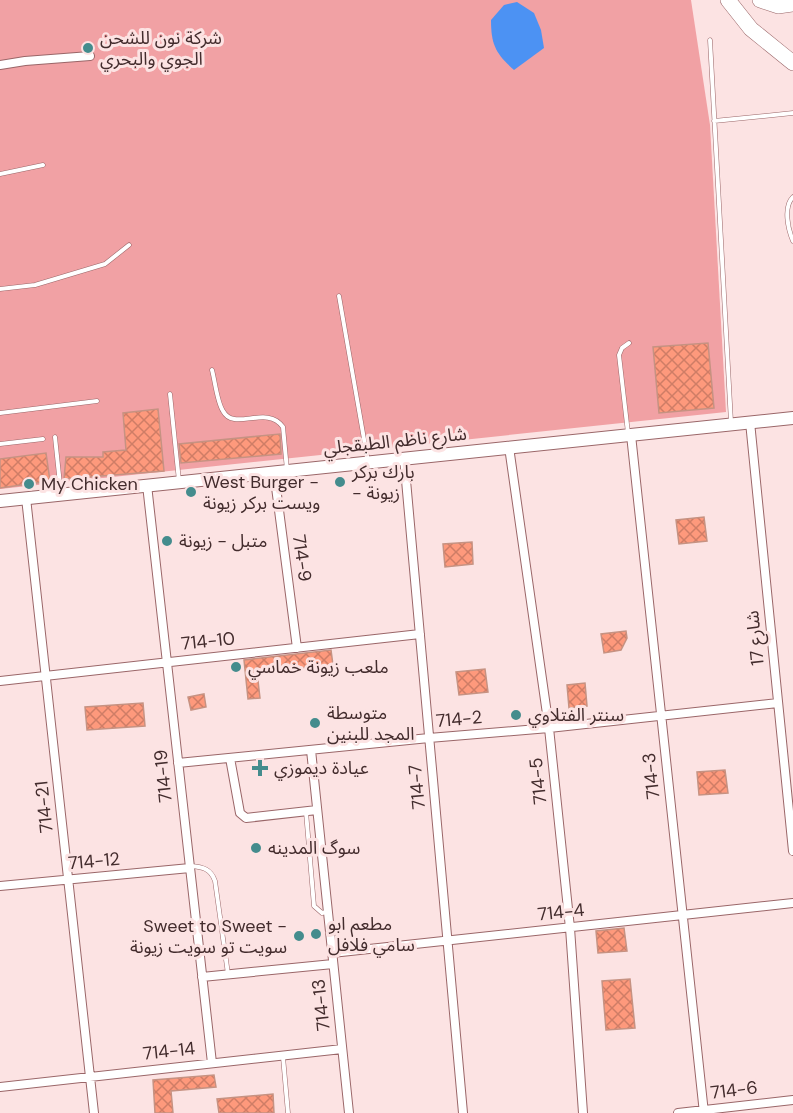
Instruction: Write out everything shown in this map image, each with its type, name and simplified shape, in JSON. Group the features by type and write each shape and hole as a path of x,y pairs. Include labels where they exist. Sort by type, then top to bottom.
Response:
{"highway":[{"path":"728,0 751,29 775,51 793,63"},
{"path":"760,0 778,6 793,4"}],"main road":[{"name":"شارع ناظم الطبقجلي","path":"0,501 793,418"}],"street":[{"path":"0,65 90,56"},
{"name":"شارع 17","path":"750,422 793,852"},
{"name":"714-3","path":"630,435 704,1112"},
{"name":"714-5","path":"509,447 549,728 570,928 583,1113"},
{"name":"714-7","path":"404,459 463,1113"},
{"name":"714-9","path":"280,471 297,648"},
{"name":"714-19","path":"147,485 212,1063"},
{"name":"714-21","path":"26,498 94,1113"},
{"name":"714-10","path":"0,681 420,634"},
{"name":"714-2","path":"178,763 549,728 778,703"},
{"name":"714-13","path":"311,750 349,1113"},
{"path":"230,758 242,816 246,818 317,810"},
{"name":"714-12","path":"0,885 190,867"},
{"name":"714-4","path":"332,953 793,903"},
{"path":"202,977 333,964"},
{"name":"714-14","path":"0,1087 342,1049"},
{"name":"714-6","path":"678,1113 704,1112 793,1100"}],"lane":[{"path":"710,40 731,424"},
{"path":"714,121 793,113"},
{"path":"0,174 43,165"},
{"path":"793,197 787,206 793,241"},
{"path":"0,290 35,285 105,264 129,245"},
{"path":"339,296 368,462"},
{"path":"629,343 622,348 619,355 630,435"},
{"path":"212,370 223,412 228,417 236,420 272,418 283,427 280,471"},
{"path":"170,394 179,482"},
{"path":"0,413 97,401"},
{"path":"55,437 61,494"},
{"path":"0,444 43,439"},
{"path":"306,812 314,906 322,913 328,912"},
{"path":"190,867 203,867 213,875 228,974"},
{"path":"283,1055 288,1113"}],"shaded area":[{"path":"0,0 691,0 710,125 726,412 0,489"}],"water":[{"path":"517,2 534,13 541,30 544,48 514,70 496,48 492,36 491,20 504,5"}],"building":[{"path":"708,343 714,408 659,413 653,347"},
{"path":"158,409 164,471 64,479 66,457 103,457 103,452 126,450 123,413"},
{"path":"280,434 281,454 181,463 179,444"},
{"path":"46,453 50,481 0,488 0,459"},
{"path":"704,517 707,541 679,544 676,520"},
{"path":"472,542 473,564 445,567 443,544"},
{"path":"626,631 627,638 621,650 604,653 601,634"},
{"path":"331,650 333,665 257,672 260,698 248,699 244,660"},
{"path":"485,669 488,692 459,695 456,672"},
{"path":"585,683 587,706 569,708 567,685"},
{"path":"204,694 206,707 191,710 188,697"},
{"path":"143,703 145,726 87,730 85,707"},
{"path":"725,770 728,793 699,795 697,772"},
{"path":"624,928 627,951 598,953 596,931"},
{"path":"630,979 635,1028 606,1030 602,981"},
{"path":"214,1075 216,1087 171,1091 173,1113 155,1113 153,1080"},
{"path":"273,1094 274,1113 219,1113 217,1099"}],"place":[{"name":"شركة نون للشحن الجوي والبحري","path":"88,48"},
{"name":"بارك بركر - زيونة","path":"340,482"},
{"name":"My Chicken","path":"29,484"},
{"name":"West Burger - ويست بركر زيونة","path":"191,492"},
{"name":"متبل - زيونة","path":"167,541"},
{"name":"ملعب زيونة خماسي","path":"236,667"},
{"name":"سنتر الفتلاوي","path":"516,715"},
{"name":"متوسطة المجد للبنين","path":"315,723"},
{"name":"عيادة ديموزي","path":"260,768"},
{"name":"سوگ المدينه","path":"256,848"},
{"name":"مطعم ابو سامي فلافل","path":"316,934"},
{"name":"Sweet to Sweet - سويت تو سويت زيونة","path":"299,936"}]}
